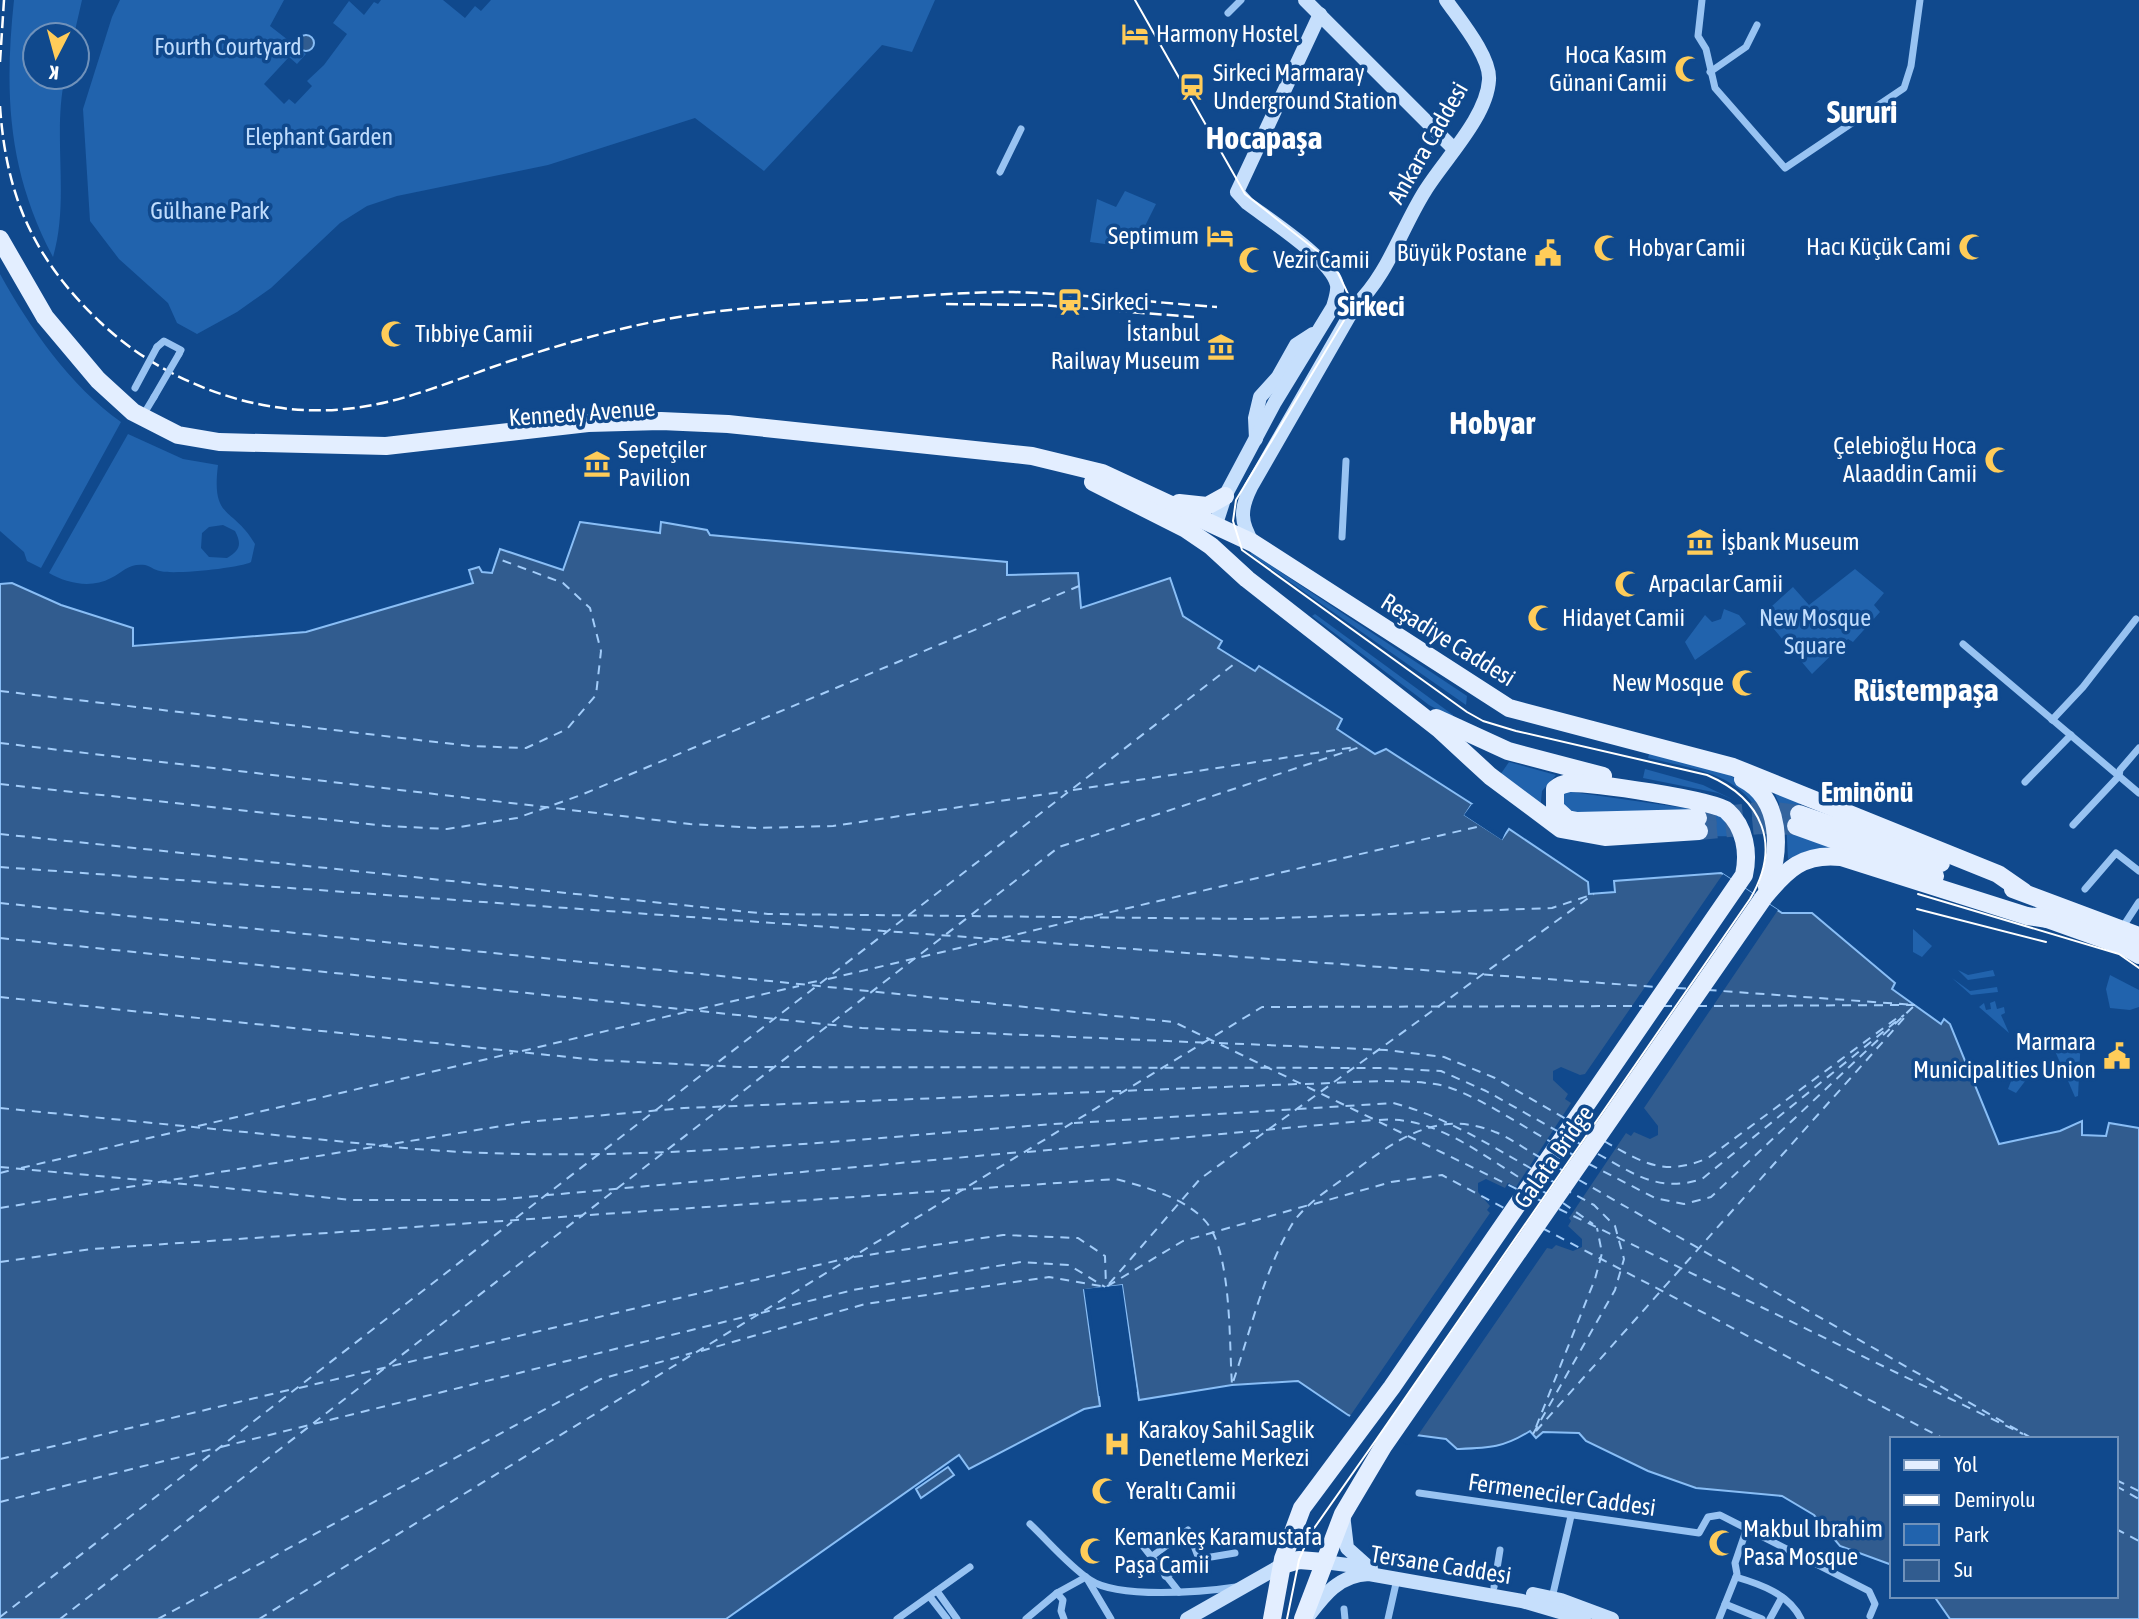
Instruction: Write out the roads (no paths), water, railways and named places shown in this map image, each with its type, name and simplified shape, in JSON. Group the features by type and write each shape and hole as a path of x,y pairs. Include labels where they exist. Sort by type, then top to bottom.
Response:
{"main road":[{"path":"1305,0 1454,149"},
{"name":"Ankara Caddesi","path":"1253,543 1244,529 1243,504 1355,306 1370,292 1424,192 1484,100 1490,79 1487,63 1446,0"},
{"path":"1460,20 1461,0"},
{"path":"1320,14 1237,192 1247,203 1321,261 1333,275 1337,292 1333,307 1225,496 1215,527 1224,560 1396,695 1490,776 1561,829 1605,837 1699,825 1587,823 1567,819 1559,814 1553,802 1555,789 1568,783 1683,798"},
{"name":"Kennedy Avenue","path":"0,239 45,317 98,380 132,415"},
{"name":"Kennedy Avenue","path":"0,262 50,340 91,389 132,415 178,435 232,448 387,446 588,423 661,421 728,424 1023,457 1102,473 1215,527"},
{"path":"1333,307 1355,306"},
{"name":"Kennedy Avenue","path":"1023,457 1111,489 1195,535 1224,560"},
{"path":"1163,502 1207,506 1225,496"},
{"name":"Reşadiye Caddesi","path":"1215,527 1253,543 1509,708 1714,762"},
{"path":"1396,695 1456,729 1508,751 1655,787 1683,798"},
{"path":"1714,762 1998,874 2024,892"},
{"path":"1714,762 1755,785 1773,819 1777,851 1764,897"},
{"name":"Galata Bridge","path":"1272,1619 1282,1565 1302,1508 1362,1430 1740,885 1746,856 1738,825 1721,807 1683,798"},
{"path":"2132,930 2024,892 1798,820 2123,946 2139,955"},
{"path":"1764,897 1791,866 1825,855 1842,857 2027,916 2048,919"},
{"name":"Galata Bridge","path":"1305,1619 1343,1514 1384,1445 1764,897"},
{"path":"1343,1514 1349,1551 1371,1568"},
{"path":"1187,1619 1282,1565 1299,1560 1324,1562"},
{"name":"Tersane Caddesi","path":"1324,1562 1494,1587 1584,1619"},
{"name":"Tersane Caddesi","path":"1305,1619 1326,1593 1352,1576 1369,1574 1612,1619"}],"street":[{"path":"1228,13 1241,0"},
{"path":"1702,0 1698,36 1706,49 1715,88 1785,168 1904,88 1911,66 1920,0"},
{"path":"1710,72 1746,47 1757,25"},
{"path":"1000,172 1021,129"},
{"path":"164,341 181,350 154,397 132,415 135,388 158,347 164,341"},
{"path":"1342,537 1346,461"},
{"path":"2052,720 2083,687 2136,619"},
{"path":"1963,644 2119,776 2137,788"},
{"path":"2025,782 2071,734"},
{"path":"2074,825 2119,776 2139,748"},
{"path":"2085,889 2116,853 2139,871"},
{"path":"2132,930 2139,902"},
{"name":"Fermeneciler Caddesi","path":"1419,1493 1699,1533 1713,1514 1735,1520 1747,1528"},
{"path":"1549,1608 1571,1516"},
{"path":"1030,1524 1086,1577 1107,1588 1195,1592 1247,1584"},
{"path":"1719,1619 1736,1577 1735,1563 1747,1528 1869,1591 1875,1604 1868,1618"},
{"path":"1151,1557 1188,1530 1199,1559"},
{"path":"1143,1546 1179,1592"},
{"path":"1494,1587 1500,1550"},
{"path":"1165,1576 1199,1559 1235,1553"},
{"path":"897,1619 970,1567"},
{"path":"1026,1619 1057,1593 1086,1577"},
{"path":"1086,1577 1111,1619"},
{"path":"1736,1577 1760,1584 1782,1597 1801,1619"},
{"path":"1388,1619 1397,1579"},
{"path":"1057,1593 1063,1600 1061,1611 1064,1619"},
{"path":"933,1594 947,1619"},
{"path":"933,1594 957,1619"},
{"path":"1770,1619 1782,1597"},
{"path":"1725,1604 1750,1617 1762,1619"},
{"path":"1345,1609 1345,1619"}],"water":[{"path":"303,35 309,35 314,43 312,49 303,51 298,46 298,40"},
{"path":"580,522 660,533 661,522 707,530 710,535 1007,562 1007,575 1078,573 1081,608 1170,578 1183,616 1222,641 1218,648 1255,671 1259,666 1342,719 1337,729 1375,754 1386,749 1472,804 1465,815 1502,839 1509,829 1588,882 1589,894 1615,892 1614,881 1721,873 1782,913 1812,913 1895,983 1892,989 1941,1024 1944,1019 1950,1024 1999,1144 2060,1131 2082,1121 2082,1135 2106,1136 2109,1123 2139,1128 2139,1619 1950,1619 1935,1598 2118,1598 2118,1437 1890,1437 1890,1564 1840,1546 1814,1515 1782,1496 1696,1488 1648,1471 1586,1441 1579,1433 1543,1432 1536,1438 1530,1431 1512,1441 1495,1446 1457,1449 1446,1439 1378,1430 1348,1415 1298,1381 1232,1385 1139,1400 1122,1285 1084,1290 1100,1406 1084,1409 969,1469 959,1455 726,1619 0,1619 0,584 12,583 61,605 133,628 133,646 306,632 473,583 469,570 479,567 482,572 492,573 500,549 563,570"},
{"path":"948,1467 954,1475 921,1498 916,1489"}],"tunnel":[{"path":"1698,818 1767,810 1799,814"},
{"path":"1699,831 1760,825 1796,826"}],"tram line":[{"path":"1135,0 1245,194 1326,258 1338,273 1348,294 1346,317 1236,500 1233,521 1242,550 1483,721 1707,775 1742,797 1762,826 1765,842 1765,860 1760,879 1750,899 1310,1534 1299,1560 1287,1619"},
{"path":"1918,894 2119,954 2139,968"},
{"path":"1917,909 2046,942"}],"railway":[{"path":"0,62 4,0"},
{"path":"0,106 9,169 27,224 57,274 77,298 125,343 182,378 246,401 279,408 345,409 386,402 580,340 630,327 725,311 1013,292 1217,307"},
{"path":"946,304 1041,305 1194,317"}],"place":[{"name":"Harmony Hostel","path":"1135,34"},
{"name":"Hoca Kasım Günani Camii","path":"1688,69"},
{"name":"Sirkeci Marmaray Underground Station","path":"1192,87"},
{"name":"Septimum","path":"1220,236"},
{"name":"Hacı Küçük Cami","path":"1972,247"},
{"name":"Hobyar Camii","path":"1607,248"},
{"name":"Büyük Postane","path":"1548,253"},
{"name":"Vezir Camii","path":"1252,260"},
{"name":"Sirkeci","path":"1070,302"},
{"name":"Tıbbiye Camii","path":"394,334"},
{"name":"İstanbul Railway Museum","path":"1221,347"},
{"name":"Çelebioğlu Hoca Alaaddin Camii","path":"1998,460"},
{"name":"Sepetçiler Pavilion","path":"597,464"},
{"name":"İşbank Museum","path":"1700,542"},
{"name":"Arpacılar Camii","path":"1628,584"},
{"name":"Hidayet Camii","path":"1541,618"},
{"name":"New Mosque","path":"1745,683"},
{"name":"Marmara Municipalities Union","path":"2117,1056"},
{"name":"Karakoy Sahil Saglik Denetleme Merkezi","path":"1117,1444"},
{"name":"Yeraltı Camii","path":"1105,1491"},
{"name":"Makbul Ibrahim Pasa Mosque","path":"1722,1543"},
{"name":"Kemankeş Karamustafa Paşa Camii","path":"1093,1551"}],"district":[{"name":"Sururi","path":"1862,112"},
{"name":"Hocapaşa","path":"1264,138"},
{"name":"Sirkeci","path":"1371,306"},
{"name":"Hobyar","path":"1492,423"},
{"name":"Rüstempaşa","path":"1926,690"},
{"name":"Eminönü","path":"1867,792"}],"park label":[{"name":"Fourth Courtyard","path":"228,47"},
{"name":"Elephant Garden","path":"319,137"},
{"name":"Gülhane Park","path":"210,211"},
{"name":"New Mosque Square","path":"1815,632"}]}
